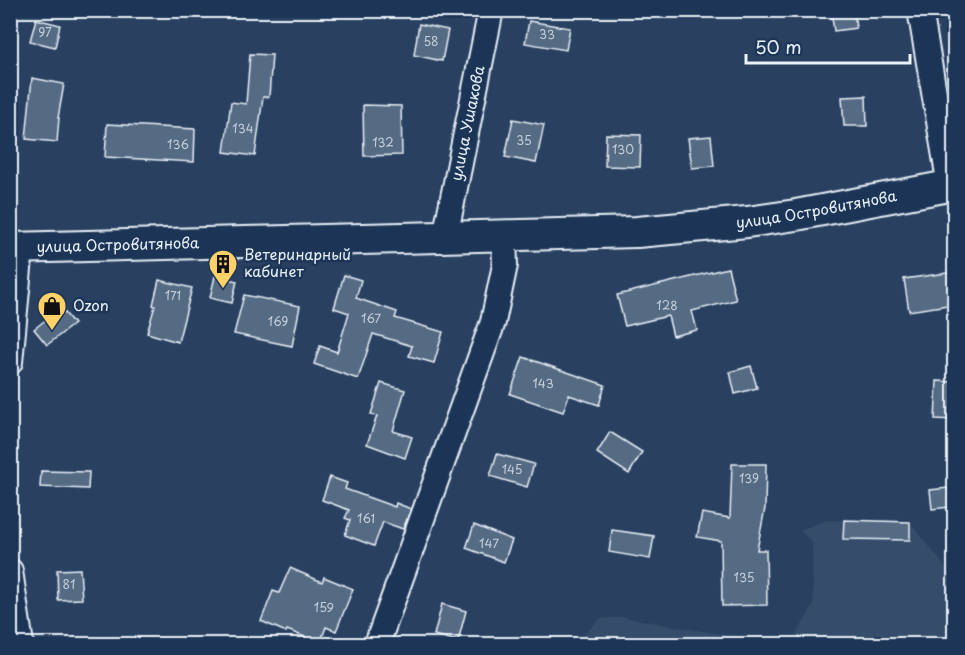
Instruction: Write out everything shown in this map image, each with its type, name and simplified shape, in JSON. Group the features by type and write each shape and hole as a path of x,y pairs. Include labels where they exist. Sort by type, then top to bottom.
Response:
{"street":[{"name":"улица Ушакова","path":"445,237 491,10"},
{"name":"улица Островитянова","path":"16,248 637,232 747,222 952,186 920,10"},
{"path":"377,645 493,322 505,265 504,236"},
{"path":"10,362 16,248"},
{"path":"10,571 21,645"}],"shaded area":[{"path":"826,520 910,522 946,568 954,585 954,644 791,644 813,606 812,543 800,530"},
{"path":"624,617 776,644 575,644 600,619"}],"building":[{"path":"831,10 854,10 856,28 834,31"},
{"path":"36,19 60,25 55,47 30,41"},
{"path":"529,21 570,28 566,50 525,43"},
{"path":"419,24 448,30 442,61 414,55"},
{"path":"250,54 272,55 269,97 263,97 255,156 224,152 231,102 246,104"},
{"path":"32,78 64,84 58,118 57,142 26,139"},
{"path":"866,96 867,126 844,126 842,97"},
{"path":"363,105 401,106 402,155 364,156"},
{"path":"513,119 544,125 536,163 505,157"},
{"path":"107,124 195,129 194,162 105,157"},
{"path":"606,134 641,135 640,167 605,166"},
{"path":"711,136 714,166 692,168 688,138"},
{"path":"728,268 736,300 692,311 697,330 673,336 668,316 625,326 617,295"},
{"path":"954,272 954,304 909,311 904,279"},
{"path":"344,275 361,280 356,298 397,312 395,318 443,332 434,363 409,356 412,346 373,334 358,379 314,364 320,346 337,352 349,313 334,308"},
{"name":"Ветеринарный кабинет","path":"215,276 237,281 232,303 210,298"},
{"path":"159,280 192,288 178,342 147,333 155,306 153,305"},
{"path":"244,295 300,306 292,346 234,334"},
{"path":"61,308 74,324 47,345 34,329"},
{"path":"523,357 605,385 599,405 569,395 563,412 510,394"},
{"path":"751,366 757,388 735,394 730,372"},
{"path":"937,381 954,382 954,420 935,419"},
{"path":"381,383 405,390 393,431 412,437 405,458 367,444 377,416 371,414"},
{"path":"610,432 642,452 629,474 597,453"},
{"path":"497,454 534,464 527,487 490,476"},
{"path":"732,464 766,464 765,508 757,550 766,550 767,605 722,606 721,541 697,537 702,513 730,518"},
{"path":"41,471 89,472 88,489 40,487"},
{"path":"330,477 347,483 345,489 395,507 396,503 411,509 403,529 383,522 374,546 345,535 350,520 345,518 349,510 322,500"},
{"path":"948,488 950,507 932,509 930,490"},
{"path":"844,520 910,522 910,540 843,539"},
{"path":"474,525 512,540 504,562 466,548"},
{"path":"612,530 654,536 650,559 609,552"},
{"path":"290,568 322,582 324,577 353,589 336,631 326,627 320,643 261,621 273,591 279,593"},
{"path":"80,569 82,599 58,600 57,570"},
{"path":"442,604 466,611 458,641 434,635"}],"place":[{"name":"Ветеринарный кабинет","path":"223,290"},
{"name":"Ozon","path":"52,332"}]}
